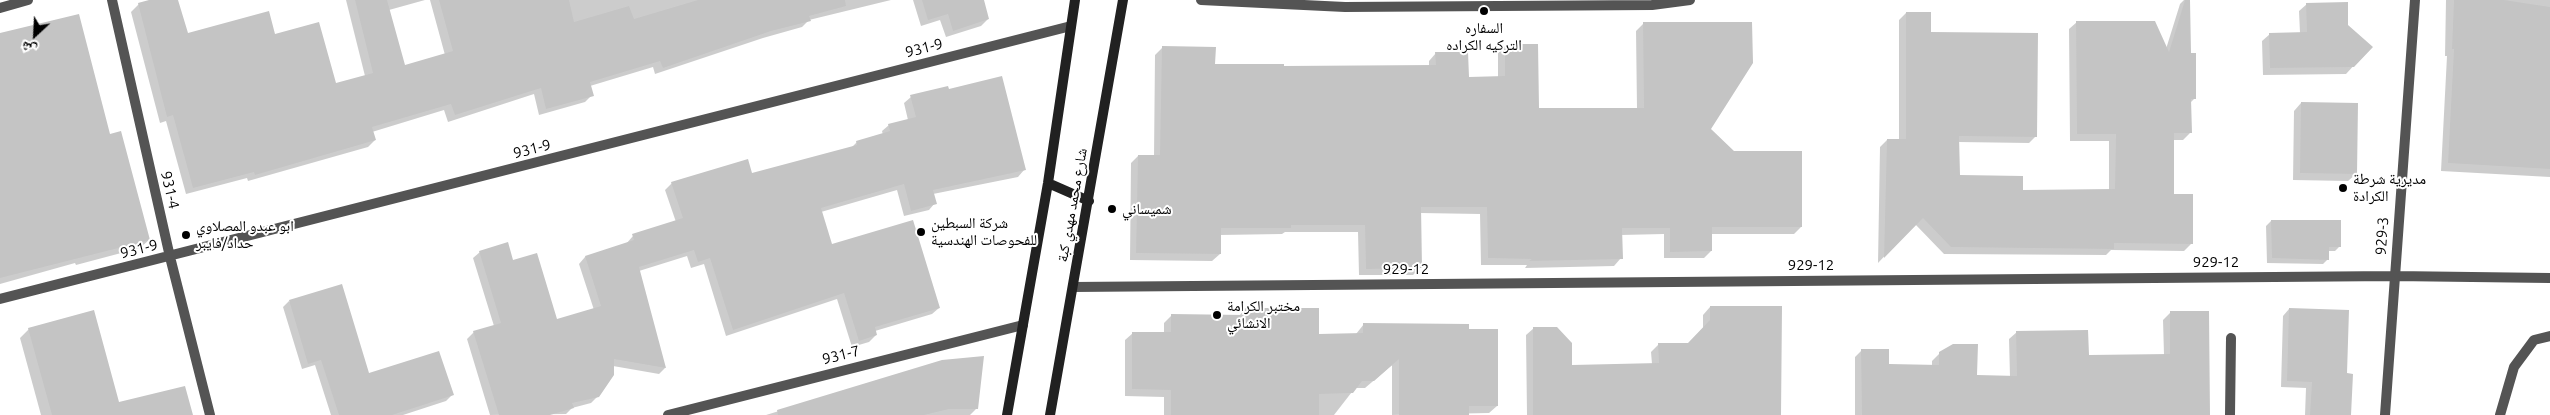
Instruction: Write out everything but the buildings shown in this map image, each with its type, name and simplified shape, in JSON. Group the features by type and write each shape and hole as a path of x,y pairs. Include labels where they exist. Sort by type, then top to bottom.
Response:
{"street":[{"path":"0,8 28,0"},
{"name":"931-4","path":"112,0 170,257 210,415"},
{"name":"شارع محمد مهدي كبة","path":"1007,415 1048,182 1075,0"},
{"name":"شارع محمد مهدي كبة","path":"1050,415 1123,0"},
{"path":"1202,0 1355,7 1652,5 1690,0"},
{"name":"929-3","path":"2385,415 2415,0"},
{"name":"931-9","path":"0,299 1071,26"},
{"path":"1048,182 1089,201"},
{"name":"929-12","path":"1073,286 2394,276 2550,278"},
{"name":"931-7","path":"668,415 1023,325"},
{"path":"2500,415 2514,367 2534,340 2550,336"},
{"path":"2230,415 2231,338"}],"place":[{"name":"السفاره التركيه الكراده","path":"1484,11"},
{"name":"مديرية شرطة الكرادة","path":"2343,188"},
{"name":"شميساني","path":"1112,209"},
{"name":"شركة السبطين للفحوصات الهندسية","path":"921,232"},
{"name":"ابو عبدو المصلاوي حداد/فايبر","path":"186,235"},
{"name":"مختبر الكرامة الانشائي","path":"1217,315"}]}
